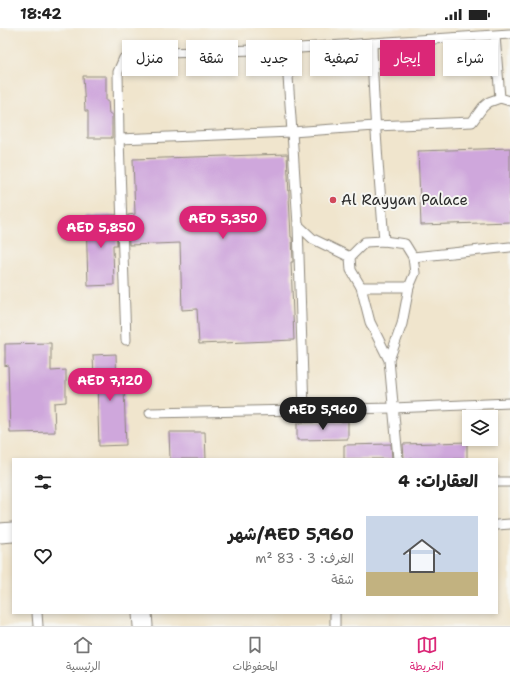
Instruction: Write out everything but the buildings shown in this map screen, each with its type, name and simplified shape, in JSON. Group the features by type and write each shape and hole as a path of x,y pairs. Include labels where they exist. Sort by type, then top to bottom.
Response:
{"street":[{"path":"0,533 12,532"},
{"path":"142,614 143,626"}],"lane":[{"path":"372,44 510,34"},
{"path":"495,36 500,98"},
{"path":"126,340 118,72 124,58 138,54 246,50"},
{"path":"288,76 298,225 304,410"},
{"path":"372,76 384,240"},
{"path":"119,139 292,132 375,126 472,122 483,107 489,102 500,98 510,101"},
{"path":"298,225 312,239 350,257"},
{"path":"389,360 402,324 409,287 415,273 413,257 405,244 384,240 365,242 350,257 351,270 361,287 370,322 389,360 398,458"},
{"path":"413,257 510,246"},
{"path":"361,287 409,287"},
{"path":"150,413 393,408 510,403"},
{"path":"498,482 510,482"},
{"path":"498,525 510,524"},
{"path":"37,614 38,626"},
{"path":"335,614 335,626"}],"place":[{"name":"Al Rayyan Palace","path":"333,200"}]}
